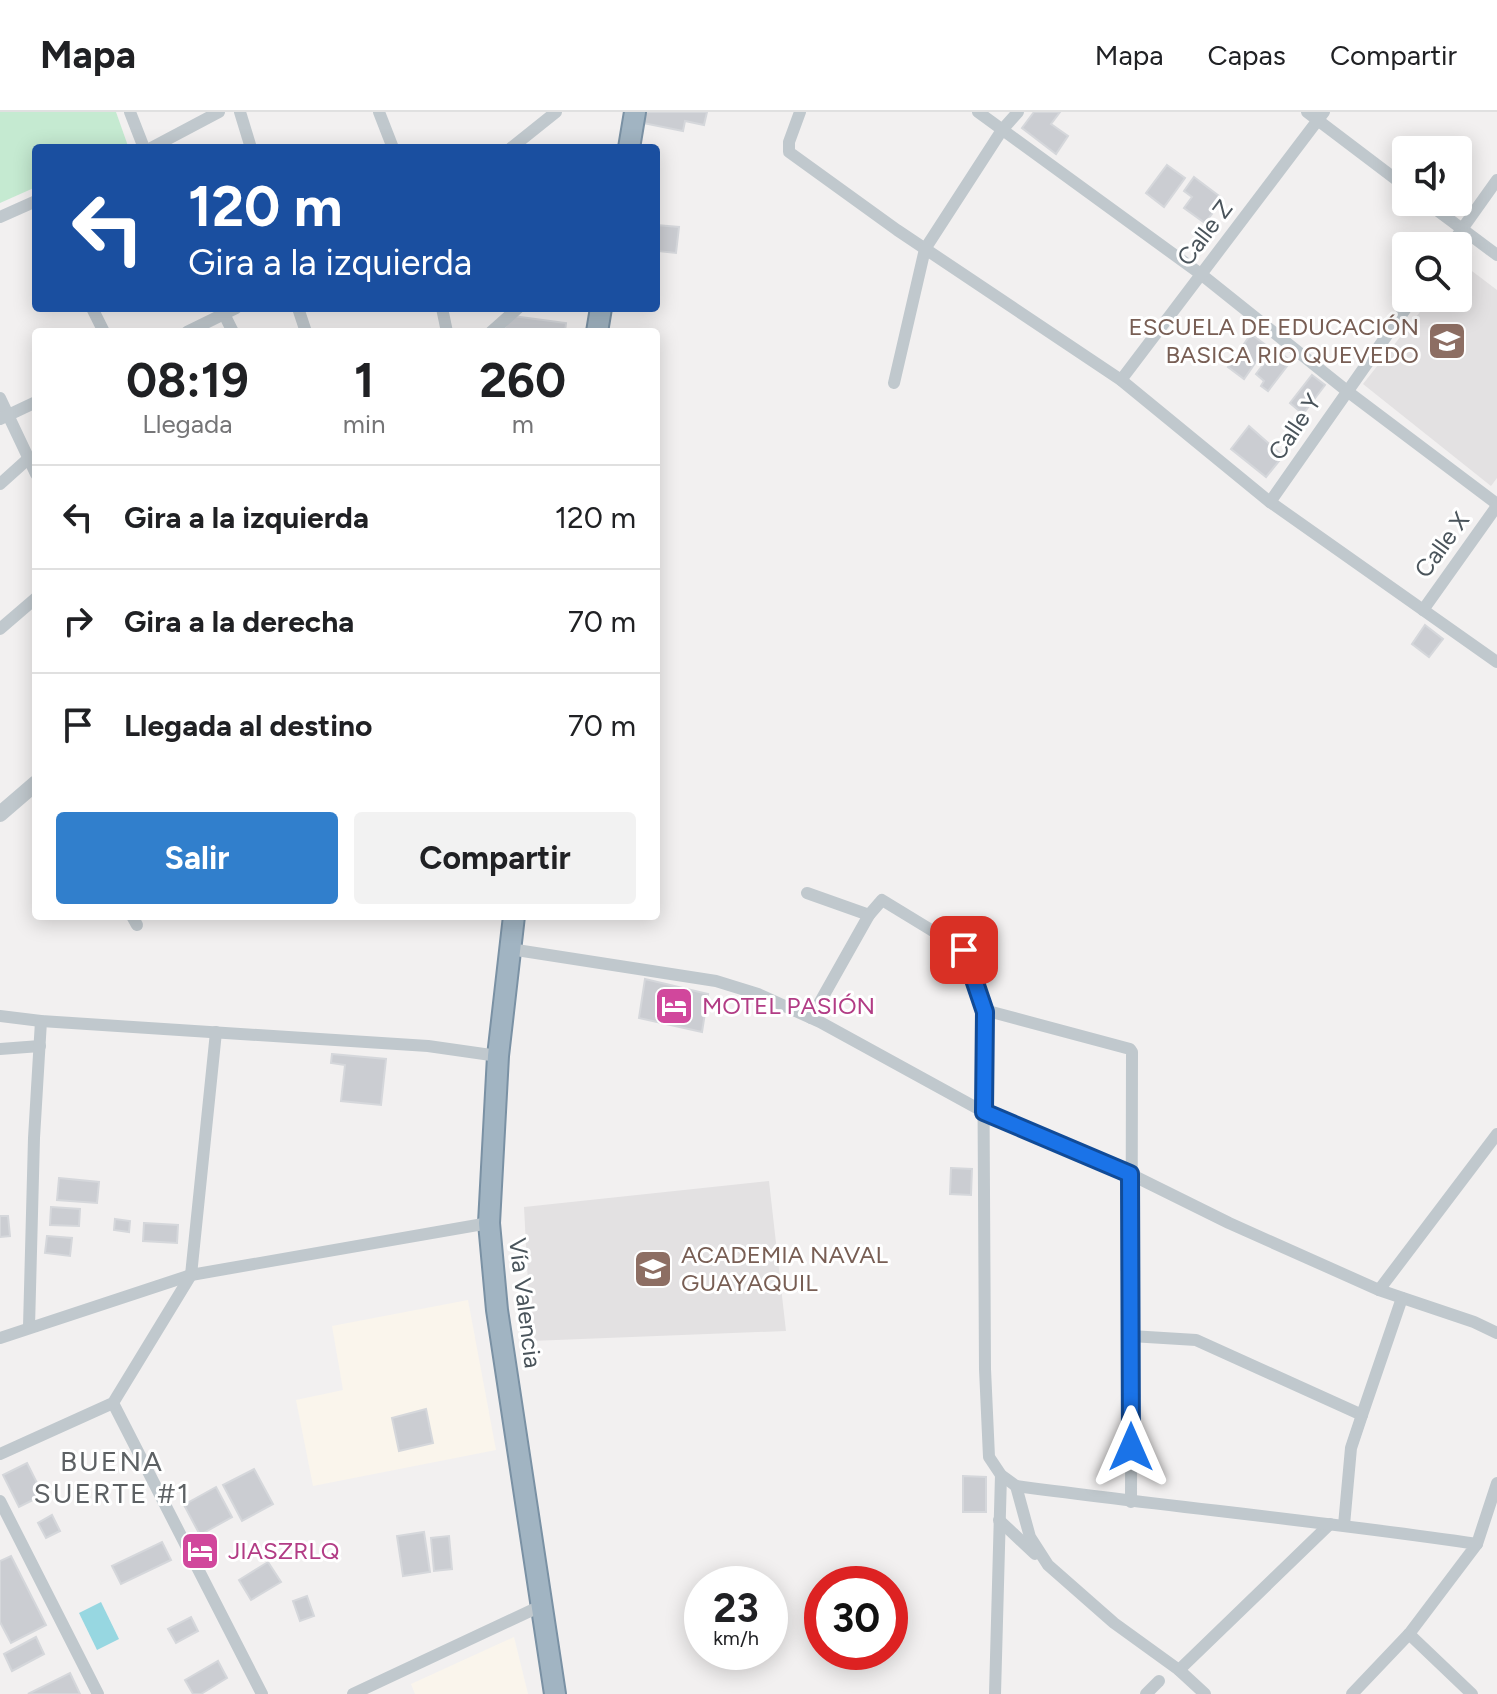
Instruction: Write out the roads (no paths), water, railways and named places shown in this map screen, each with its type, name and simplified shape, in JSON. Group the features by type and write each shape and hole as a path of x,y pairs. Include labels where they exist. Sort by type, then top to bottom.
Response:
{"highway":[{"path":"630,144 635,112"},
{"name":"Vía Valencia","path":"514,920 498,1056 489,1223 497,1310 555,1694"}],"street":[{"path":"130,112 142,144"},
{"path":"159,144 219,112"},
{"path":"240,112 250,144"},
{"path":"379,112 391,144"},
{"path":"516,144 556,112"},
{"path":"800,112 789,142 789,152 925,249 1121,380 1270,502 1497,662"},
{"path":"978,112 1202,275 1497,505"},
{"path":"894,383 925,249 1002,130 1018,112"},
{"path":"1316,115 1392,176"},
{"name":"Calle Z","path":"1121,380 1202,275 1316,115"},
{"path":"1460,232 1497,180"},
{"path":"0,217 32,203"},
{"path":"1445,216 1497,255"},
{"path":"194,328 223,312"},
{"path":"496,328 514,312"},
{"name":"Calle Y","path":"1270,502 1403,312"},
{"path":"0,398 4,417 32,465"},
{"path":"4,417 32,404"},
{"path":"0,484 29,458"},
{"name":"Calle X","path":"1423,610 1497,505"},
{"path":"0,629 32,601"},
{"path":"0,814 32,786"},
{"path":"807,893 869,915"},
{"path":"811,1018 869,915 882,900 964,950 985,1012 985,1369 989,1457 1001,1475 1016,1486 1477,1544"},
{"path":"510,949 716,981 758,994 811,1018 984,1112 1130,1174 1229,1223 1379,1290 1474,1322 1497,1333"},
{"path":"985,1012 1130,1049 1131,1502"},
{"path":"0,1016 428,1046 498,1056"},
{"path":"29,1327 41,1021"},
{"path":"0,1454 113,1403 191,1275 216,1032"},
{"path":"0,1049 40,1046"},
{"path":"1379,1290 1497,1134"},
{"path":"1484,1151 1497,1161"},
{"path":"0,1338 191,1275 489,1223"},
{"path":"1344,1525 1351,1448 1402,1298"},
{"path":"1131,1336 1196,1340 1362,1415"},
{"path":"113,1403 262,1694"},
{"path":"995,1694 1001,1475"},
{"path":"1352,1694 1409,1634 1477,1544 1497,1483"},
{"path":"1016,1486 1030,1537 1048,1565"},
{"path":"0,1501 98,1694"},
{"path":"999,1520 1125,1632 1179,1670 1205,1694"},
{"path":"1179,1670 1330,1524"},
{"path":"353,1694 543,1605"},
{"path":"1409,1634 1472,1694"},
{"path":"1146,1694 1159,1681"}],"water":[{"path":"101,1602 119,1639 97,1650 79,1613"}],"place":[{"name":"ESCUELA DE EDUCACIÓN BASICA RIO QUEVEDO","path":"1447,341"},
{"name":"MOTEL PASIÓN","path":"674,1006"},
{"name":"ACADEMIA NAVAL GUAYAQUIL","path":"653,1269"},
{"name":"JIASZRLQ","path":"200,1551"}],"district":[{"name":"BUENA SUERTE #1","path":"112,1477"}]}
